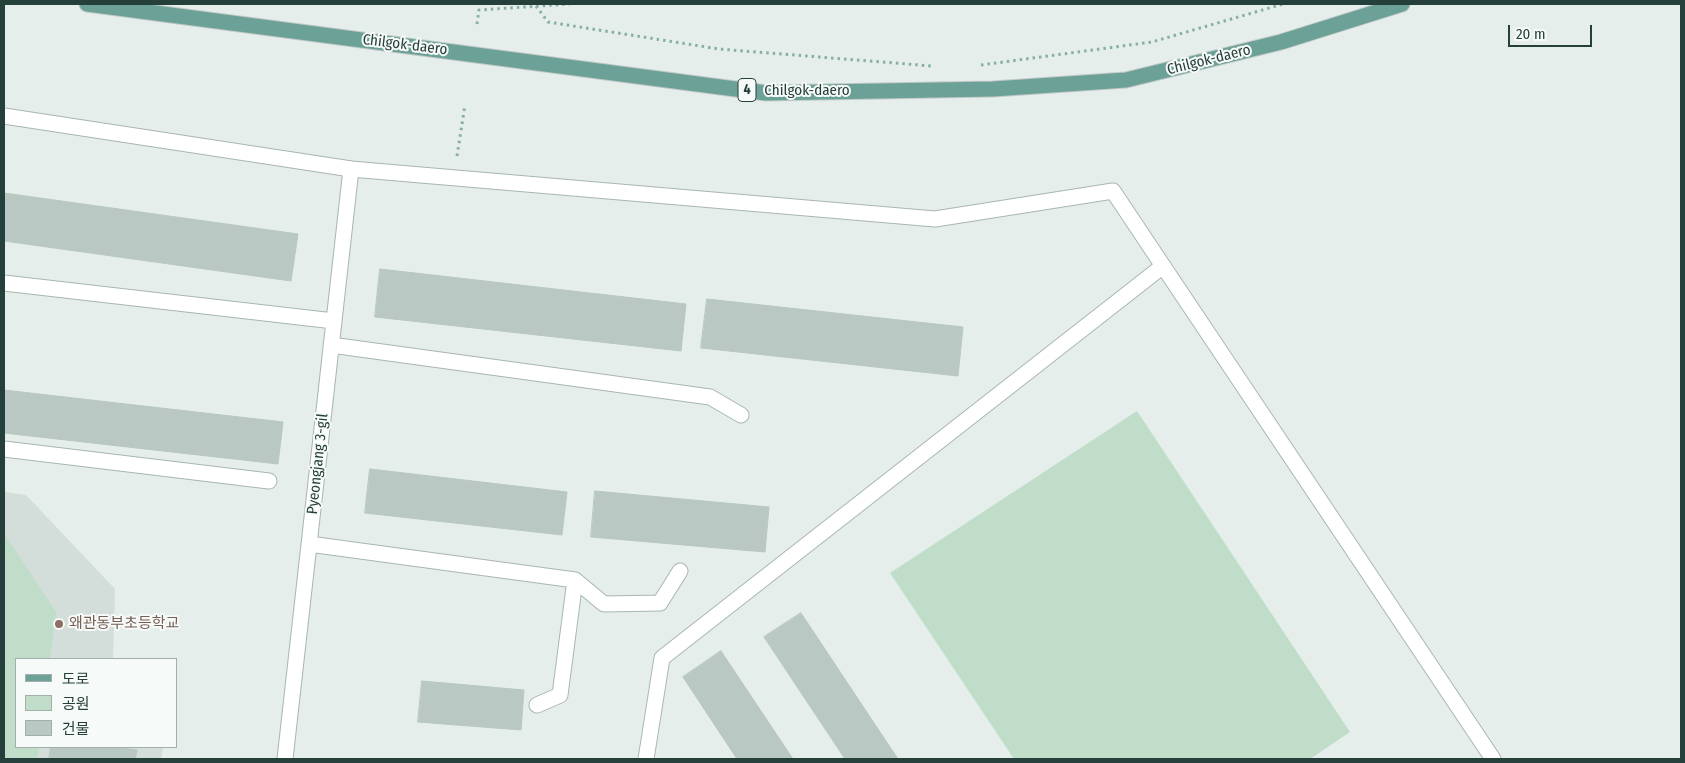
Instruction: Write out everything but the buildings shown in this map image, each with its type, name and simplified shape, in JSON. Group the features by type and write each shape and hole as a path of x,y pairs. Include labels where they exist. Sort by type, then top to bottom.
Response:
{"main road":[{"name":"Chilgok-daero","path":"87,4 766,92 993,89 1126,80 1281,42 1402,4"}],"street":[{"path":"4,116 351,169 935,219 1113,191 1493,759"},
{"name":"Pyeongjang 3-gil","path":"285,759 351,169"},
{"path":"646,759 662,658 1163,266"},
{"path":"4,283 334,321"},
{"path":"331,345 710,397 741,415"},
{"path":"4,449 269,481"},
{"path":"309,544 575,580 604,604 660,603 680,571"},
{"path":"537,705 560,695 575,580"}],"path":[{"path":"477,24 479,10 570,4"},
{"path":"978,66 1152,42 1284,4"},
{"path":"536,6 548,22 719,49 940,67"},
{"path":"454,178 465,105"}],"shaded area":[{"name":"왜관동부초등학교","path":"4,492 26,495 115,589 113,658 15,658 15,748 163,748 161,759 4,759"}],"green space":[{"path":"1137,411 1350,732 1310,759 1014,759 890,573"},
{"path":"4,533 56,612 50,658 15,658 15,748 39,748 37,759 4,759"}],"place":[{"name":"왜관동부초등학교","path":"59,624"}]}
